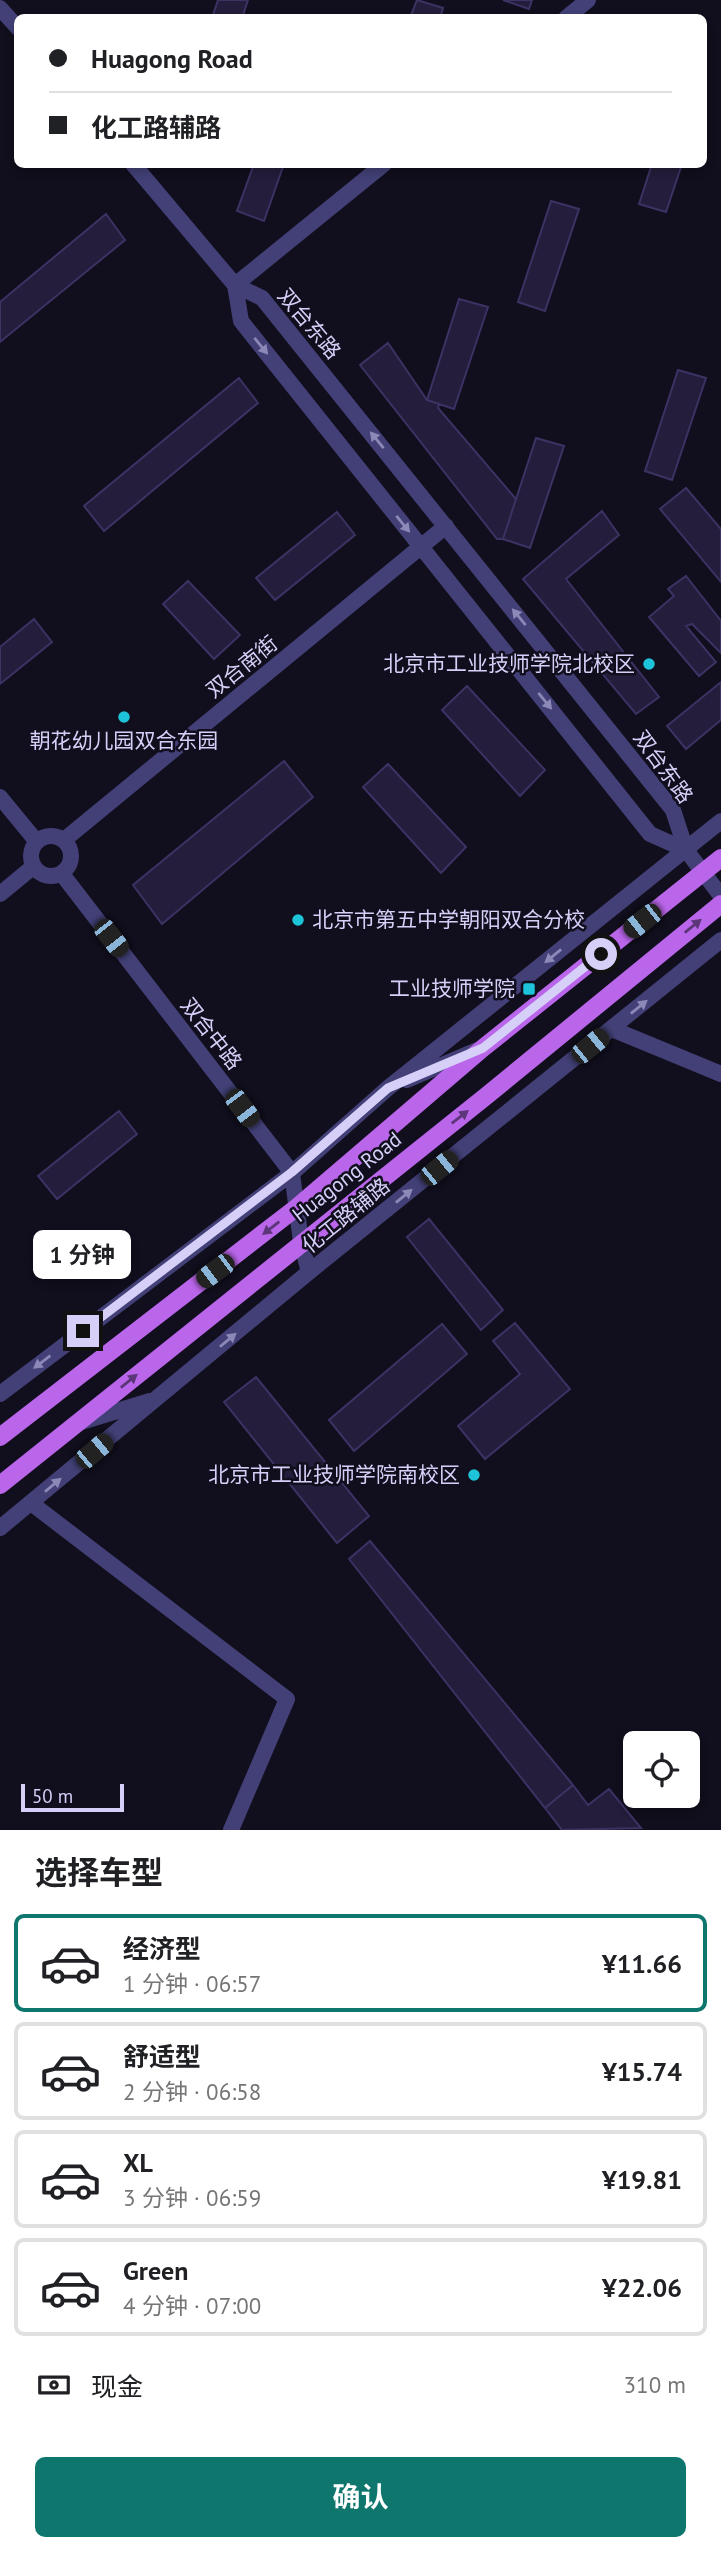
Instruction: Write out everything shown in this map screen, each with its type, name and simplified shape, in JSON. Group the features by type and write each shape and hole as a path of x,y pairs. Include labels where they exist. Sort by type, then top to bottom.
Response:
{"main road":[{"name":"Huagong Road","path":"0,1437 296,1208 483,1048 721,858"},
{"name":"Huagong Road","path":"0,1485 485,1097 721,904"}],"street":[{"path":"571,14 588,0"},
{"path":"0,8 14,24"},
{"path":"136,168 235,285 241,321 650,834 686,850 721,896"},
{"path":"235,285 379,168"},
{"name":"双台东路","path":"235,285 262,298 673,810 686,850"},
{"name":"双合南街","path":"64,841 446,526"},
{"path":"0,797 37,842"},
{"path":"0,1394 292,1172 388,1088 721,821"},
{"path":"53,836 64,841 71,851 71,858 62,874 49,876 34,866 31,854 37,842 53,836"},
{"path":"0,894 34,866"},
{"name":"双合中路","path":"62,874 292,1172"},
{"name":"化工路辅路","path":"0,1528 309,1272 721,940"},
{"path":"612,1029 721,1074"},
{"path":"388,1088 483,1048"},
{"path":"292,1172 301,1242 309,1272"},
{"path":"75,1424 158,1398"},
{"path":"31,1503 287,1699 231,1830"}],"building":[{"path":"218,0 248,0 243,14 213,14"},
{"path":"417,0 443,8 441,14 412,14"},
{"path":"503,0 532,0 529,9"},
{"path":"253,168 283,168 264,221 237,211"},
{"path":"651,168 681,168 666,212 639,204"},
{"path":"551,201 579,209 545,311 518,302"},
{"path":"106,214 125,240 0,342 0,302"},
{"path":"459,299 488,307 454,409 427,400"},
{"path":"388,343 427,400 439,404 438,408 516,499 503,539 497,539 360,365"},
{"path":"678,370 706,378 672,480 645,471"},
{"path":"239,378 258,403 104,531 84,506"},
{"path":"536,438 564,446 530,548 503,539"},
{"path":"686,488 721,529 721,582 660,509"},
{"path":"602,511 619,535 566,579 659,697 636,714 523,579"},
{"path":"337,512 355,535 275,600 256,578"},
{"path":"686,576 721,621 721,653 692,624 686,626 716,662 699,676 649,617 674,596 668,589"},
{"path":"188,581 240,635 214,659 163,604"},
{"path":"34,619 52,642 0,684 0,647"},
{"path":"721,682 721,720 686,749 667,726"},
{"path":"467,686 545,770 520,796 442,710"},
{"path":"284,761 313,797 162,924 133,885"},
{"path":"388,764 466,847 441,873 363,787"},
{"path":"119,1111 137,1134 57,1199 38,1176"},
{"path":"429,1219 503,1310 481,1330 407,1237"},
{"path":"515,1323 570,1389 485,1459 458,1426 520,1374 493,1341"},
{"path":"442,1324 467,1354 354,1451 329,1420"},
{"path":"256,1377 369,1516 337,1543 224,1402"},
{"path":"370,1541 573,1785 545,1808 349,1559"},
{"path":"573,1785 588,1805 609,1789 641,1828 562,1830 545,1808"}],"place":[{"name":"北京市工业技师学院北校区","path":"649,664"},
{"name":"朝花幼儿园双合东园","path":"124,717"},
{"name":"北京市第五中学朝阳双合分校","path":"298,920"},
{"name":"工业技师学院","path":"529,989"},
{"name":"北京市工业技师学院南校区","path":"474,1475"}],"route":[{"path":"83,1331 292,1172 388,1088 483,1048 601,954"}]}
